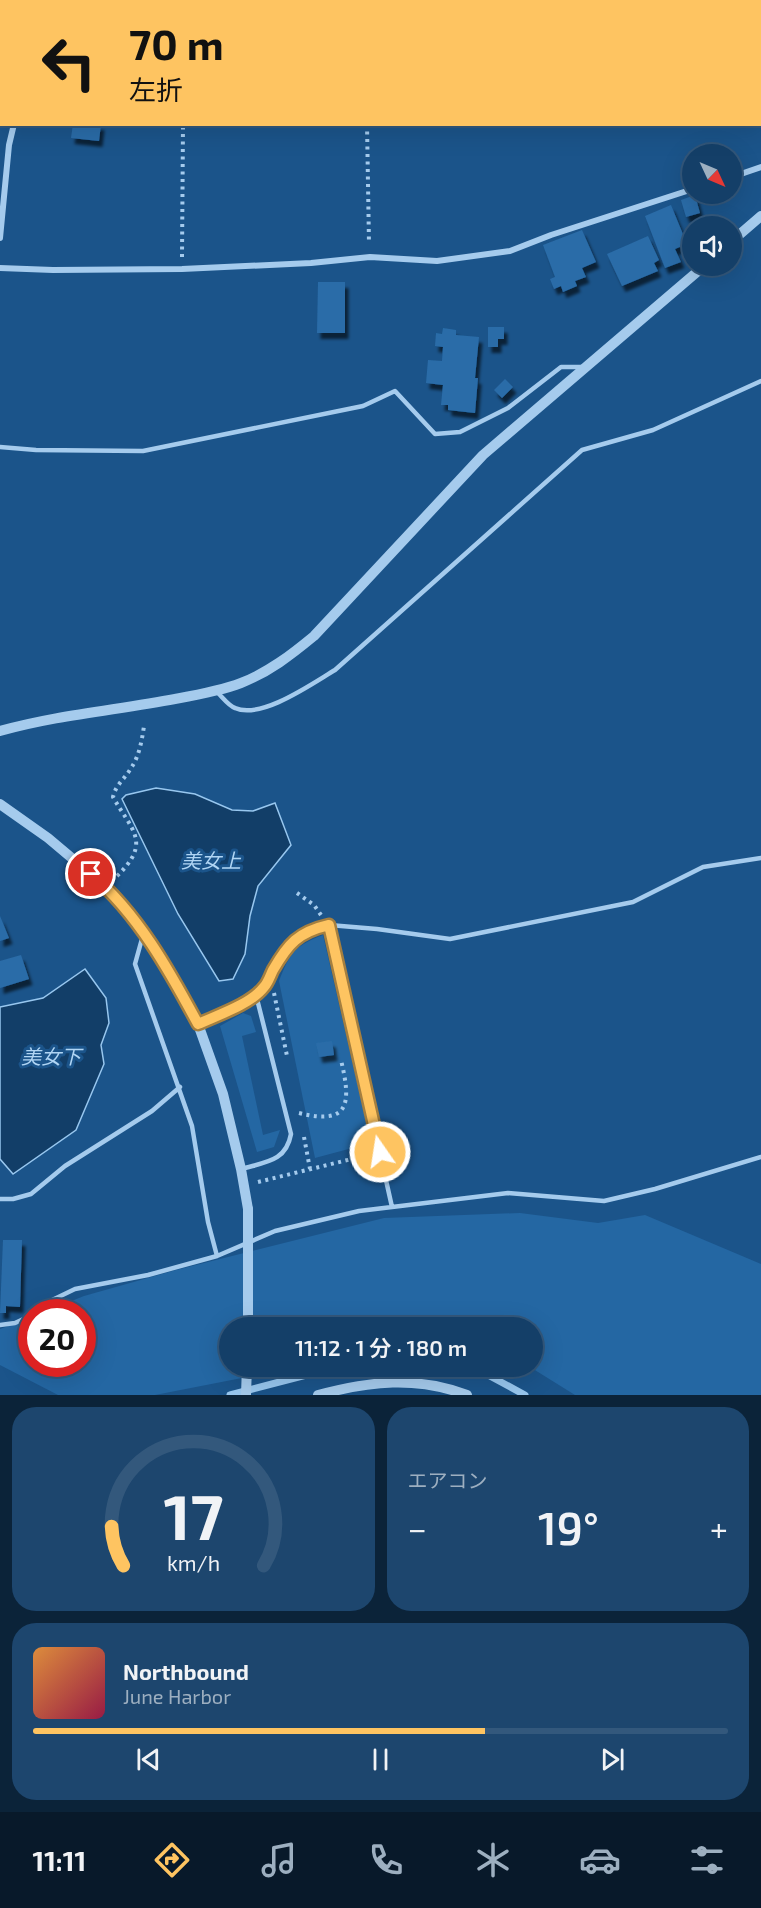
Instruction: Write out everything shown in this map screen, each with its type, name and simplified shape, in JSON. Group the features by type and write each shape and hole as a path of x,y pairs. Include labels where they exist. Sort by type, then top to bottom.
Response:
{"street":[{"path":"0,238 9,145 14,126"},
{"path":"742,174 761,167"},
{"path":"0,268 182,269 370,258 437,261 510,251 550,235 682,193"},
{"path":"742,232 761,216"},
{"path":"0,731 39,720 139,706 216,691 242,682 283,662 314,636 483,454 692,276"},
{"path":"0,804 48,838 105,886 161,957 198,1024 223,1094 248,1209 248,1317"},
{"path":"246,1395 247,1377"},
{"path":"318,1395 381,1382 415,1382 445,1387 467,1395"}],"lane":[{"path":"0,447 36,450 143,451 363,406 395,391 435,434 460,432 508,408 561,367 588,366"},
{"path":"216,691 234,708 248,711 267,707 306,687 335,670 582,450 653,430 761,381"},
{"path":"198,1024 235,1008 256,995 264,987 283,951 295,939 313,928 329,925 450,939 633,902 703,867 761,859"},
{"path":"329,925 392,1207"},
{"path":"143,932 135,964 192,1126 208,1222 217,1256"},
{"path":"241,1169 283,1155 289,1145 291,1134 256,995"},
{"path":"0,1200 13,1200 31,1194 65,1166 152,1111 180,1087"},
{"path":"54,1299 75,1289 148,1275 217,1256 276,1231 359,1211 508,1193 604,1201 654,1189 761,1157"},
{"path":"0,1325 18,1322"}],"path":[{"path":"182,269 183,126"},
{"path":"367,126 370,258"},
{"path":"117,876 133,860 137,847 135,832 113,797 119,783 132,767 143,738 144,726"},
{"path":"297,893 314,905 329,925"},
{"path":"299,1113 320,1117 330,1116 347,1102 347,1086 340,1060"},
{"path":"258,1182 380,1152"}],"shaded area":[{"path":"323,935 371,1143 315,1158 279,981 294,952 305,943"},
{"path":"243,1013 251,1016 256,1032 242,1036 263,1135 280,1130 274,1147 257,1152 220,1026"},
{"path":"520,1213 598,1223 645,1215 761,1264 761,1395 575,1395 543,1375 543,1317 219,1317 219,1377 247,1377 155,1395 58,1395 23,1377 96,1377 96,1299 76,1299 176,1270 384,1218"},
{"path":"18,1323 18,1374 0,1365 0,1329"}],"water":[{"name":"美女上","path":"156,788 195,794 232,810 253,811 275,803 291,845 258,886 250,916 245,954 233,979 219,981 178,914 122,799 126,795"},
{"name":"美女下","path":"85,969 106,998 109,1023 101,1045 104,1064 76,1130 13,1174 0,1159 0,1007 43,998"}],"building":[{"path":"73,126 101,126 99,141 71,138"},
{"path":"682,204 698,204 700,213 686,216"},
{"path":"671,205 682,232 682,246 675,249 681,262 665,268 645,216"},
{"path":"582,230 596,262 582,268 586,277 575,281 577,286 563,292 561,286 554,289 550,279 555,277 543,245"},
{"path":"648,236 659,260 654,263 658,271 622,286 607,254"},
{"path":"318,282 345,282 345,333 317,333"},
{"path":"488,327 504,327 504,339 498,339 498,347 488,347"},
{"path":"443,328 456,330 456,335 479,337 475,378 478,378 475,413 448,410 448,405 441,405 443,385 426,383 428,360 442,361 443,347 435,346 436,333 442,334"},
{"path":"505,379 513,387 502,398 494,390"},
{"path":"0,916 9,938 0,941"},
{"path":"21,955 29,979 0,988 0,961"},
{"path":"332,1041 334,1055 319,1057 316,1043"},
{"path":"3,1240 22,1240 18,1307 6,1306 6,1313 0,1313"}],"waterway":[{"path":"230,1395 299,1377"},
{"path":"492,1377 525,1395"}],"route":[{"path":"91,874 105,886 161,957 198,1024 235,1008 256,995 264,987 283,951 295,939 313,928 329,925 380,1152"}]}
